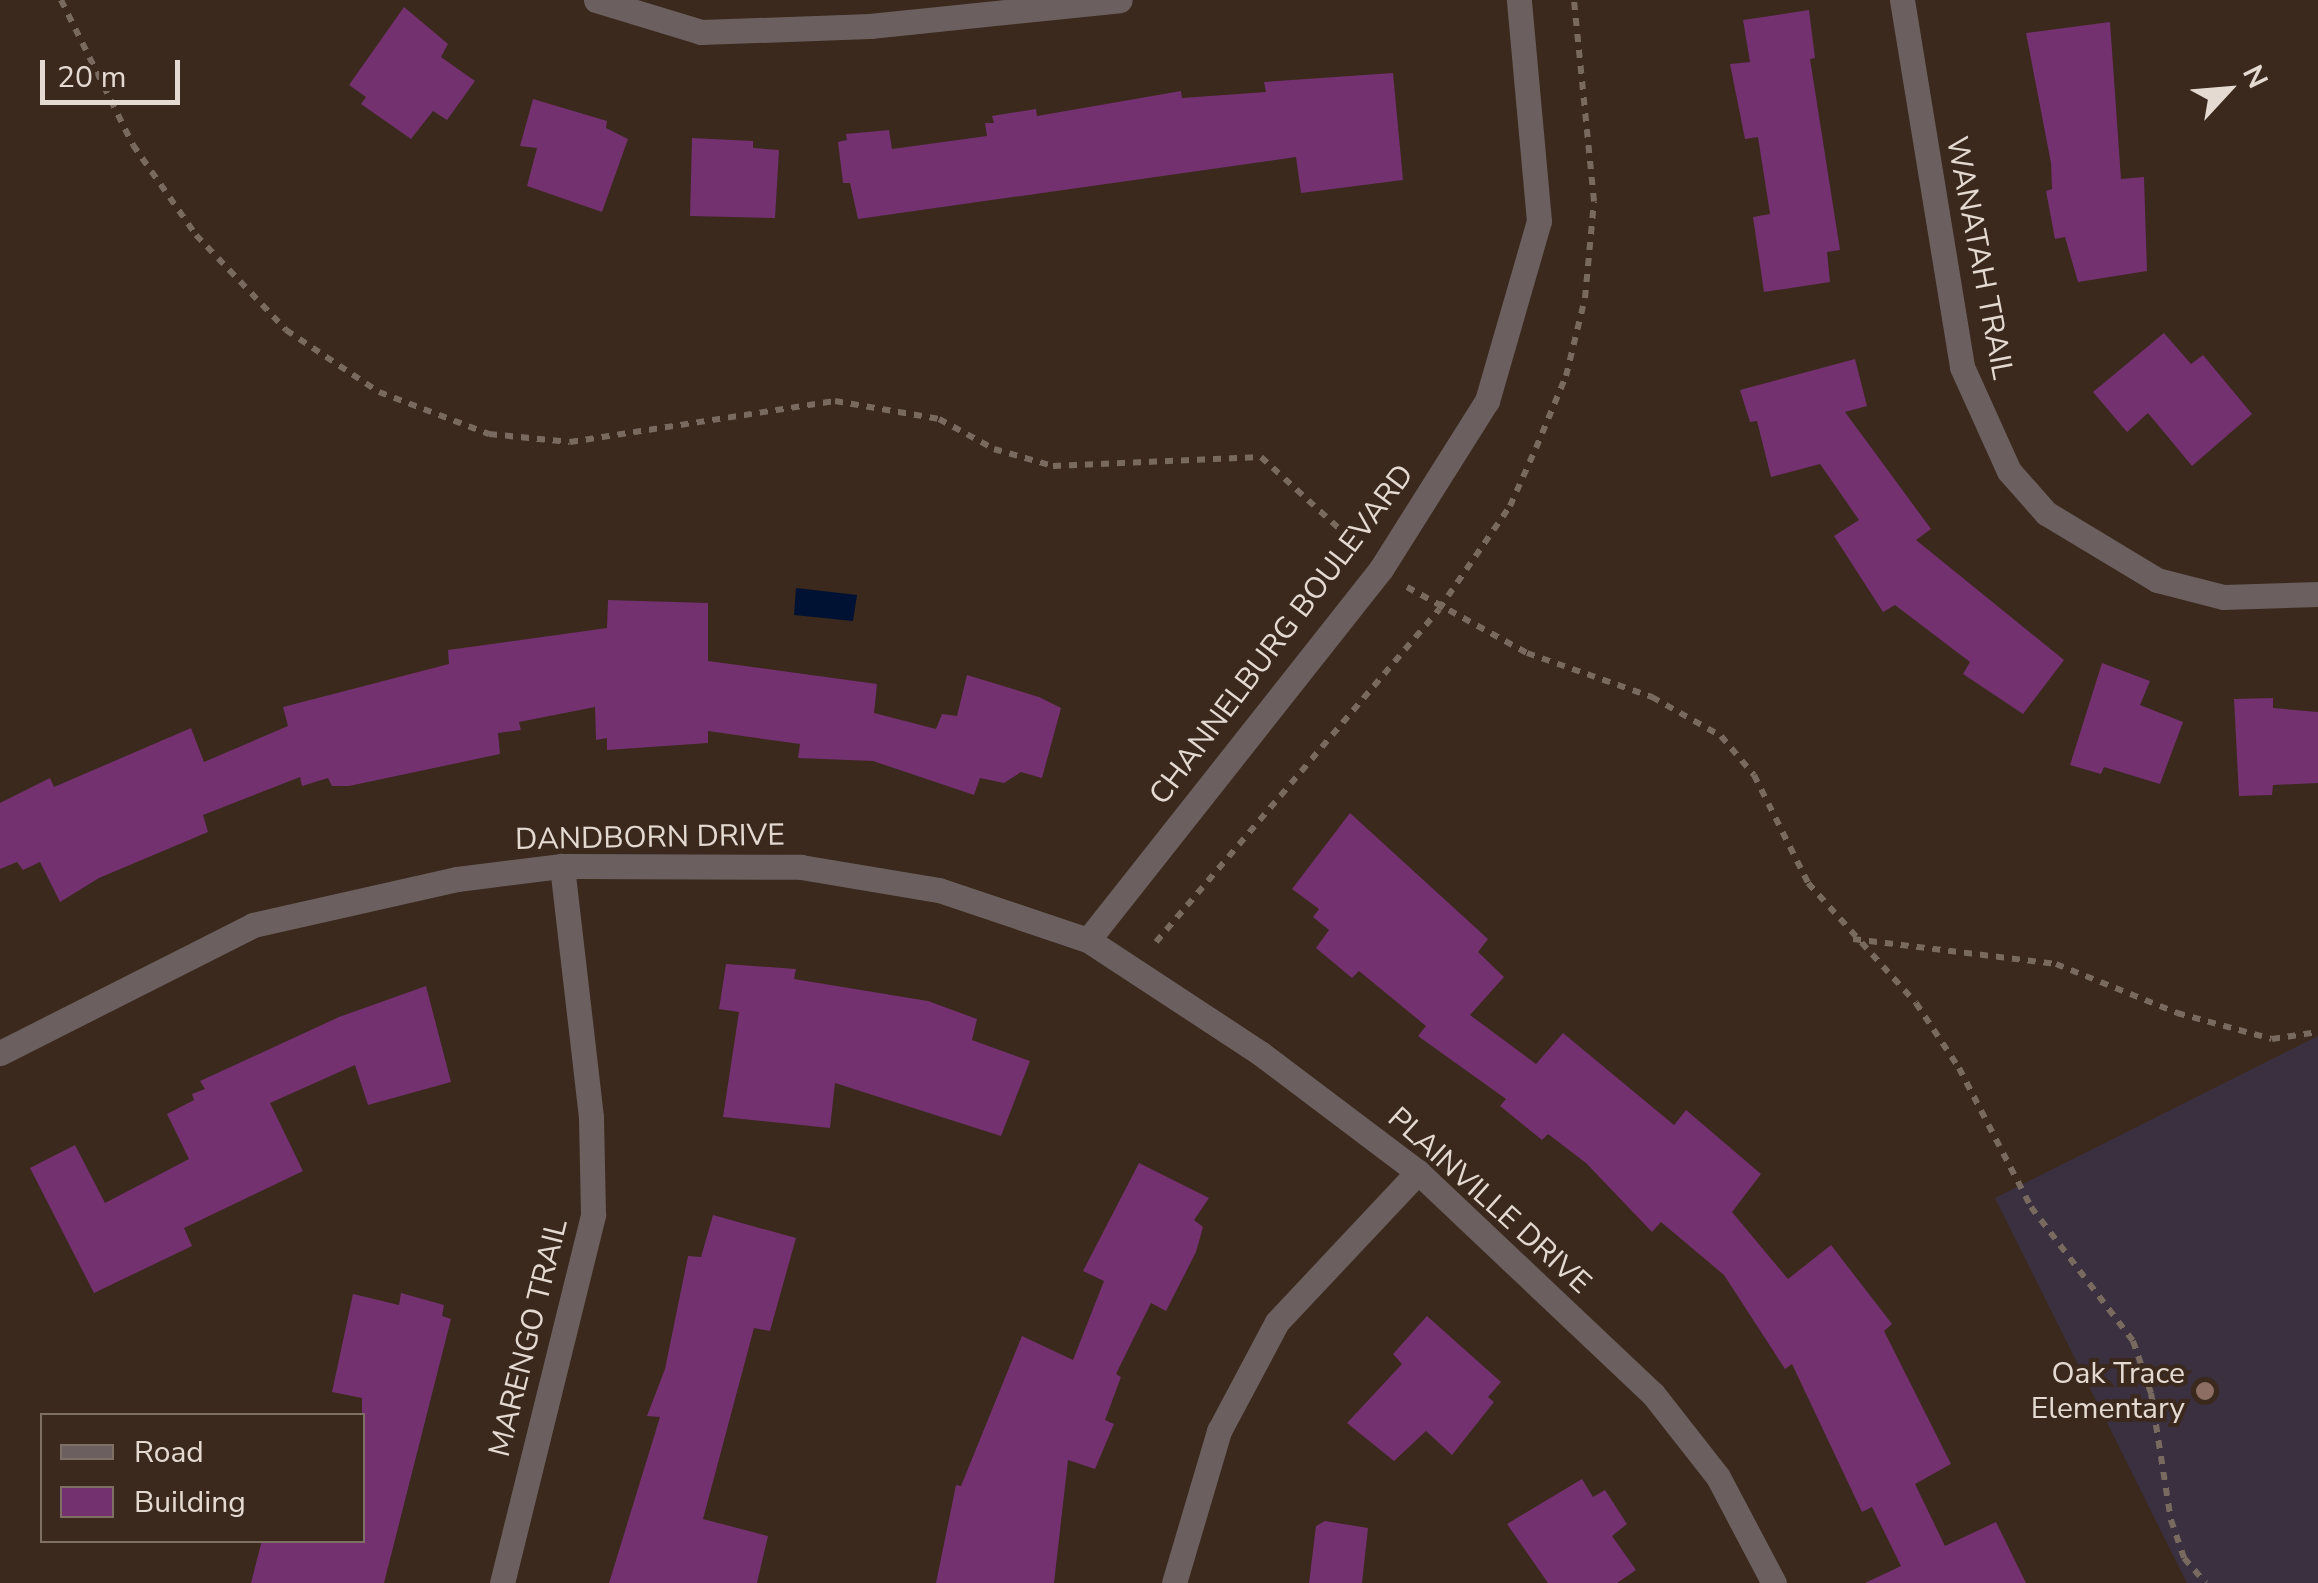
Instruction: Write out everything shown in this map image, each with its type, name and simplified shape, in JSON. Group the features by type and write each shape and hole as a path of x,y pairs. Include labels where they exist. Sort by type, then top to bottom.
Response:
{"street":[{"path":"596,0 701,32 870,26 1108,1"},
{"name":"CHANNELBURG BOULEVARD","path":"1088,940 1381,569 1487,400 1539,222 1519,0"},
{"name":"WANATAH TRAIL","path":"1902,0 1962,367 2008,472 2046,514 2157,580 2223,597 2318,594"},
{"name":"DANDBORN DRIVE","path":"0,1053 253,925 457,878 562,866 801,867 939,890 1088,940"},
{"name":"MARENGO TRAIL","path":"502,1583 593,1214 590,1117 562,866"},
{"name":"PLAINVILLE DRIVE","path":"1088,940 1260,1053 1418,1172 1653,1394 1718,1477 1774,1583"},
{"path":"1174,1583 1219,1431 1277,1322 1418,1172"}],"path":[{"path":"61,0 134,145 196,235 286,330 379,392 490,434 570,442 835,400 939,419 994,449 1052,466 1261,457 1381,569 1438,610 1527,653 1652,697 1721,736 1754,775 1808,883 1851,938 1916,1004 1959,1068 2031,1208 2133,1342 2151,1393 2171,1520 2184,1558 2206,1583"},
{"path":"1851,938 2056,964 2177,1013 2272,1039 2318,1032"}],"shaded area":[{"name":"Oak Trace Elementary","path":"2318,1036 2318,1583 2187,1583 1995,1198"}],"water":[{"path":"796,588 857,595 853,621 794,615"}],"building":[{"path":"404,7 448,44 441,57 475,81 447,120 433,111 411,139 361,104 366,97 349,85"},
{"path":"1809,10 1815,58 1810,59 1840,250 1827,252 1830,282 1764,292 1753,217 1770,214 1758,137 1745,139 1730,64 1750,62 1743,20"},
{"path":"2110,22 2121,179 2144,177 2147,271 2078,282 2065,237 2055,239 2046,191 2052,189 2051,163 2026,33"},
{"path":"1393,73 1403,180 1301,193 1296,157 858,219 850,183 843,183 838,142 847,140 846,134 889,130 892,149 987,136 985,123 994,123 992,116 1036,109 1037,116 1181,91 1182,98 1266,92 1264,82"},
{"path":"533,99 607,121 606,128 628,139 602,212 527,186 537,148 520,146"},
{"path":"692,138 753,141 753,148 779,150 775,218 690,216"},
{"path":"2164,333 2191,364 2203,355 2252,414 2192,466 2148,413 2127,432 2093,392"},
{"path":"1855,359 1867,406 1845,412 1931,529 1916,540 2064,660 2023,714 1963,674 1970,662 1895,605 1883,612 1834,536 1859,520 1820,464 1771,477 1757,421 1750,422 1740,390"},
{"path":"608,600 708,603 708,661 877,684 874,713 936,729 942,714 957,716 967,675 1039,697 1061,708 1042,778 1021,772 1004,783 980,778 974,795 873,761 798,758 800,744 708,731 708,743 607,750 607,738 596,740 595,707 519,722 521,730 498,733 500,754 349,786 332,786 328,778 302,786 300,777 203,815 208,832 99,878 60,902 40,862 23,870 17,862 0,869 0,803 50,778 54,787 191,728 204,762 288,726 283,707 449,664 448,650 607,628"},
{"path":"2102,663 2150,681 2140,705 2183,722 2160,784 2104,767 2101,774 2070,765"},
{"path":"2273,698 2273,708 2318,712 2318,783 2273,785 2272,795 2239,796 2234,699"},
{"path":"1350,813 1488,939 1478,952 1504,977 1470,1015 1536,1064 1563,1033 1674,1125 1686,1110 1761,1174 1732,1212 1788,1279 1831,1245 1892,1324 1884,1331 1951,1464 1915,1484 1945,1546 1996,1522 2026,1583 1865,1583 1901,1566 1872,1507 1862,1512 1792,1364 1785,1369 1724,1275 1661,1222 1652,1232 1586,1163 1548,1134 1542,1140 1500,1106 1506,1099 1418,1036 1426,1026 1359,971 1352,978 1316,948 1329,930 1313,917 1319,909 1292,889"},
{"path":"726,964 796,969 794,979 928,1001 977,1019 972,1040 1030,1061 1001,1136 835,1083 830,1128 723,1117 739,1012 719,1009"},
{"path":"426,986 451,1082 368,1105 355,1065 270,1103 303,1171 184,1228 192,1246 94,1293 30,1168 75,1145 105,1203 189,1159 167,1114 194,1100 192,1094 205,1089 200,1081 339,1017"},
{"path":"1139,1163 1209,1198 1194,1220 1203,1227 1196,1252 1166,1311 1151,1303 1116,1374 1121,1377 1105,1420 1114,1424 1095,1469 1068,1460 1054,1583 936,1583 956,1485 961,1486 1022,1336 1073,1360 1104,1281 1083,1271"},
{"path":"713,1215 796,1238 770,1331 754,1328 703,1519 768,1536 757,1583 609,1583 660,1417 647,1416 665,1369 688,1256 701,1257"},
{"path":"401,1293 444,1305 442,1316 451,1319 384,1583 251,1583 261,1543 365,1543 362,1398 332,1392 353,1294 399,1305"},
{"path":"1427,1316 1501,1382 1488,1397 1494,1402 1452,1455 1426,1431 1394,1461 1347,1423 1402,1364 1393,1354"},
{"path":"1582,1479 1593,1497 1605,1490 1627,1524 1612,1536 1636,1570 1617,1583 1548,1583 1507,1524"},
{"path":"1325,1521 1368,1528 1362,1583 1309,1583 1316,1526"}],"place":[{"name":"Oak Trace Elementary","path":"2205,1391"}]}
